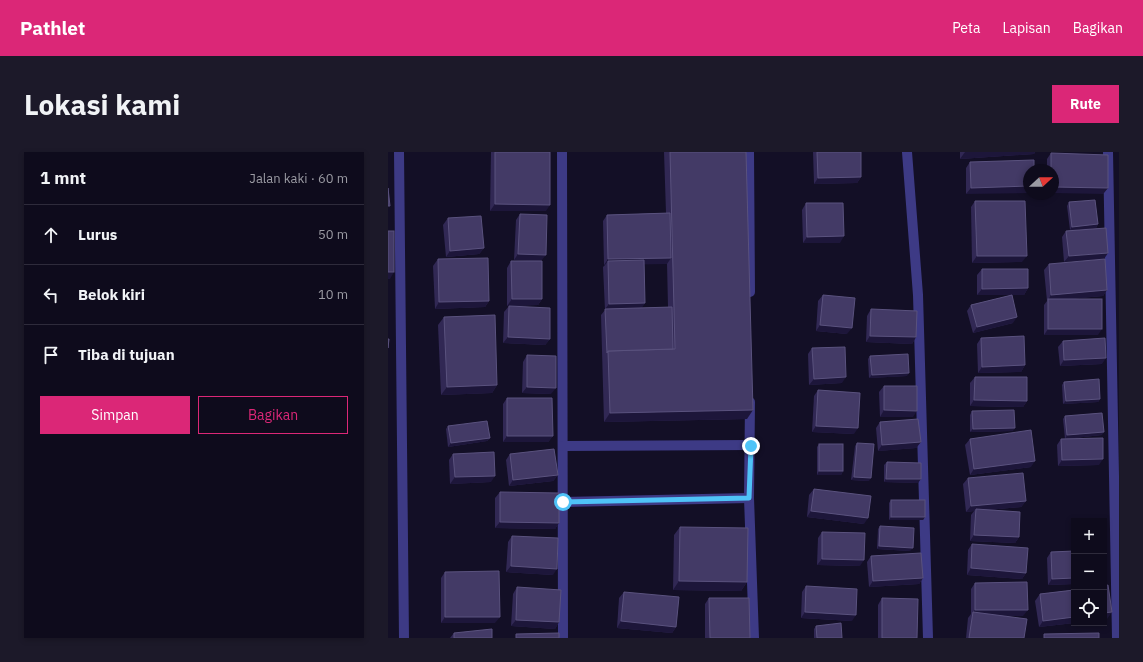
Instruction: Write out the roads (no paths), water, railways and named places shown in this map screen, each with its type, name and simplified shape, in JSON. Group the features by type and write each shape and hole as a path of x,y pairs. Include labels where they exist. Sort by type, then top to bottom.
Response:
{"street":[{"path":"399,152 404,638"},
{"path":"562,152 563,638"},
{"path":"749,152 750,303"},
{"path":"907,152 918,295 928,638"},
{"path":"1108,152 1117,638"},
{"path":"750,390 751,446 749,498 754,638"},
{"path":"563,446 751,446"},
{"path":"563,502 749,498"}]}
